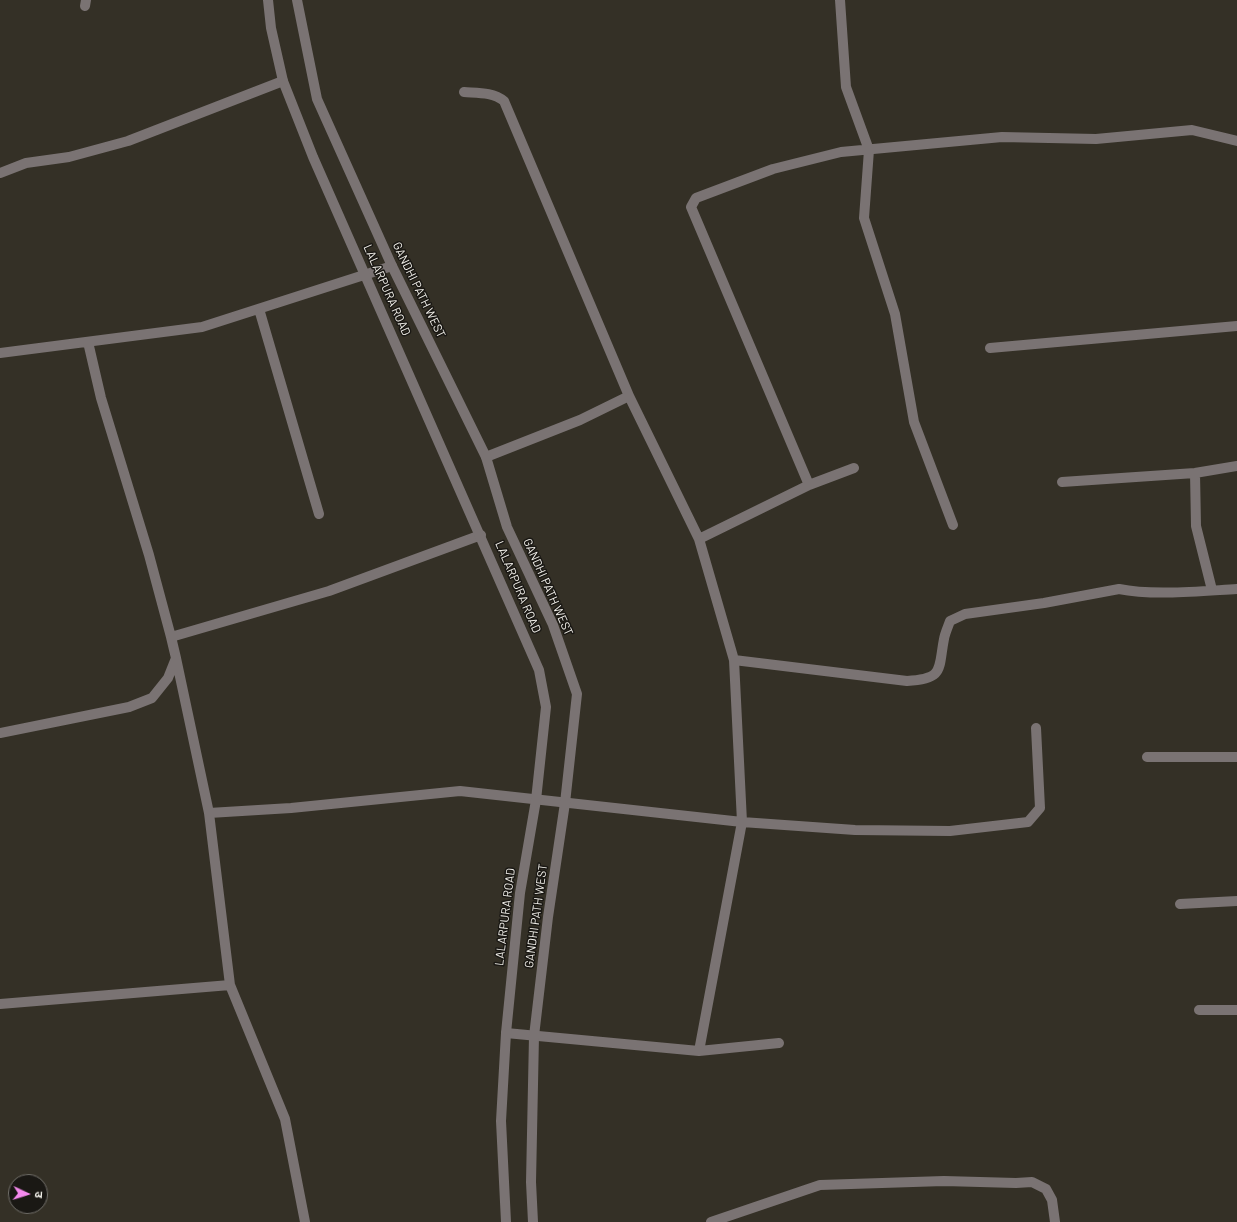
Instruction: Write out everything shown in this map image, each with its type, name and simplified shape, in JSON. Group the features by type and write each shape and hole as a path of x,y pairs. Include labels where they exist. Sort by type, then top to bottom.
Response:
{"street":[{"name":"LALARPURA ROAD","path":"268,0 271,28 284,81 313,157 481,535 539,670 546,706 536,800 520,893 506,1033 501,1121 506,1222"},
{"name":"GANDHI PATH WEST","path":"297,0 317,99 392,266 486,457 507,527 552,625 577,694 565,803 548,917 534,1036 530,1182 533,1222"},
{"path":"840,0 846,87 869,150 864,218 895,314 914,422 953,526"},
{"path":"0,173 26,163 69,157 128,141 284,81"},
{"path":"464,92 498,96 504,102 629,396 699,539 734,660 742,822 698,1051"},
{"path":"810,485 691,207 696,198 773,169 841,152 1002,137 1096,139 1192,130 1237,141"},
{"path":"0,353 202,327 392,266"},
{"path":"258,309 319,514"},
{"path":"990,348 1237,326"},
{"path":"88,342 100,398 150,555 176,658 209,813 230,985 285,1119 305,1222"},
{"path":"486,457 580,420 629,396"},
{"path":"1062,482 1195,473 1237,466"},
{"path":"699,539 810,485 854,468"},
{"path":"1195,473 1196,526 1212,590"},
{"path":"171,636 329,591 481,535"},
{"path":"734,660 907,681 923,680 935,675 941,664 944,638 950,621 965,614 1044,603 1120,589 1130,591 1237,589"},
{"path":"0,733 129,707 152,698 168,678 176,658"},
{"path":"209,813 291,808 460,791 742,822 856,830 950,831 1028,822 1040,808 1036,728"},
{"path":"1147,757 1237,757"},
{"path":"1180,904 1237,901"},
{"path":"0,1004 230,985"},
{"path":"1199,1010 1237,1010"},
{"path":"506,1033 698,1051 780,1043"},
{"path":"711,1222 820,1185 944,1181 1032,1182 1046,1189 1052,1200 1055,1222"}]}
